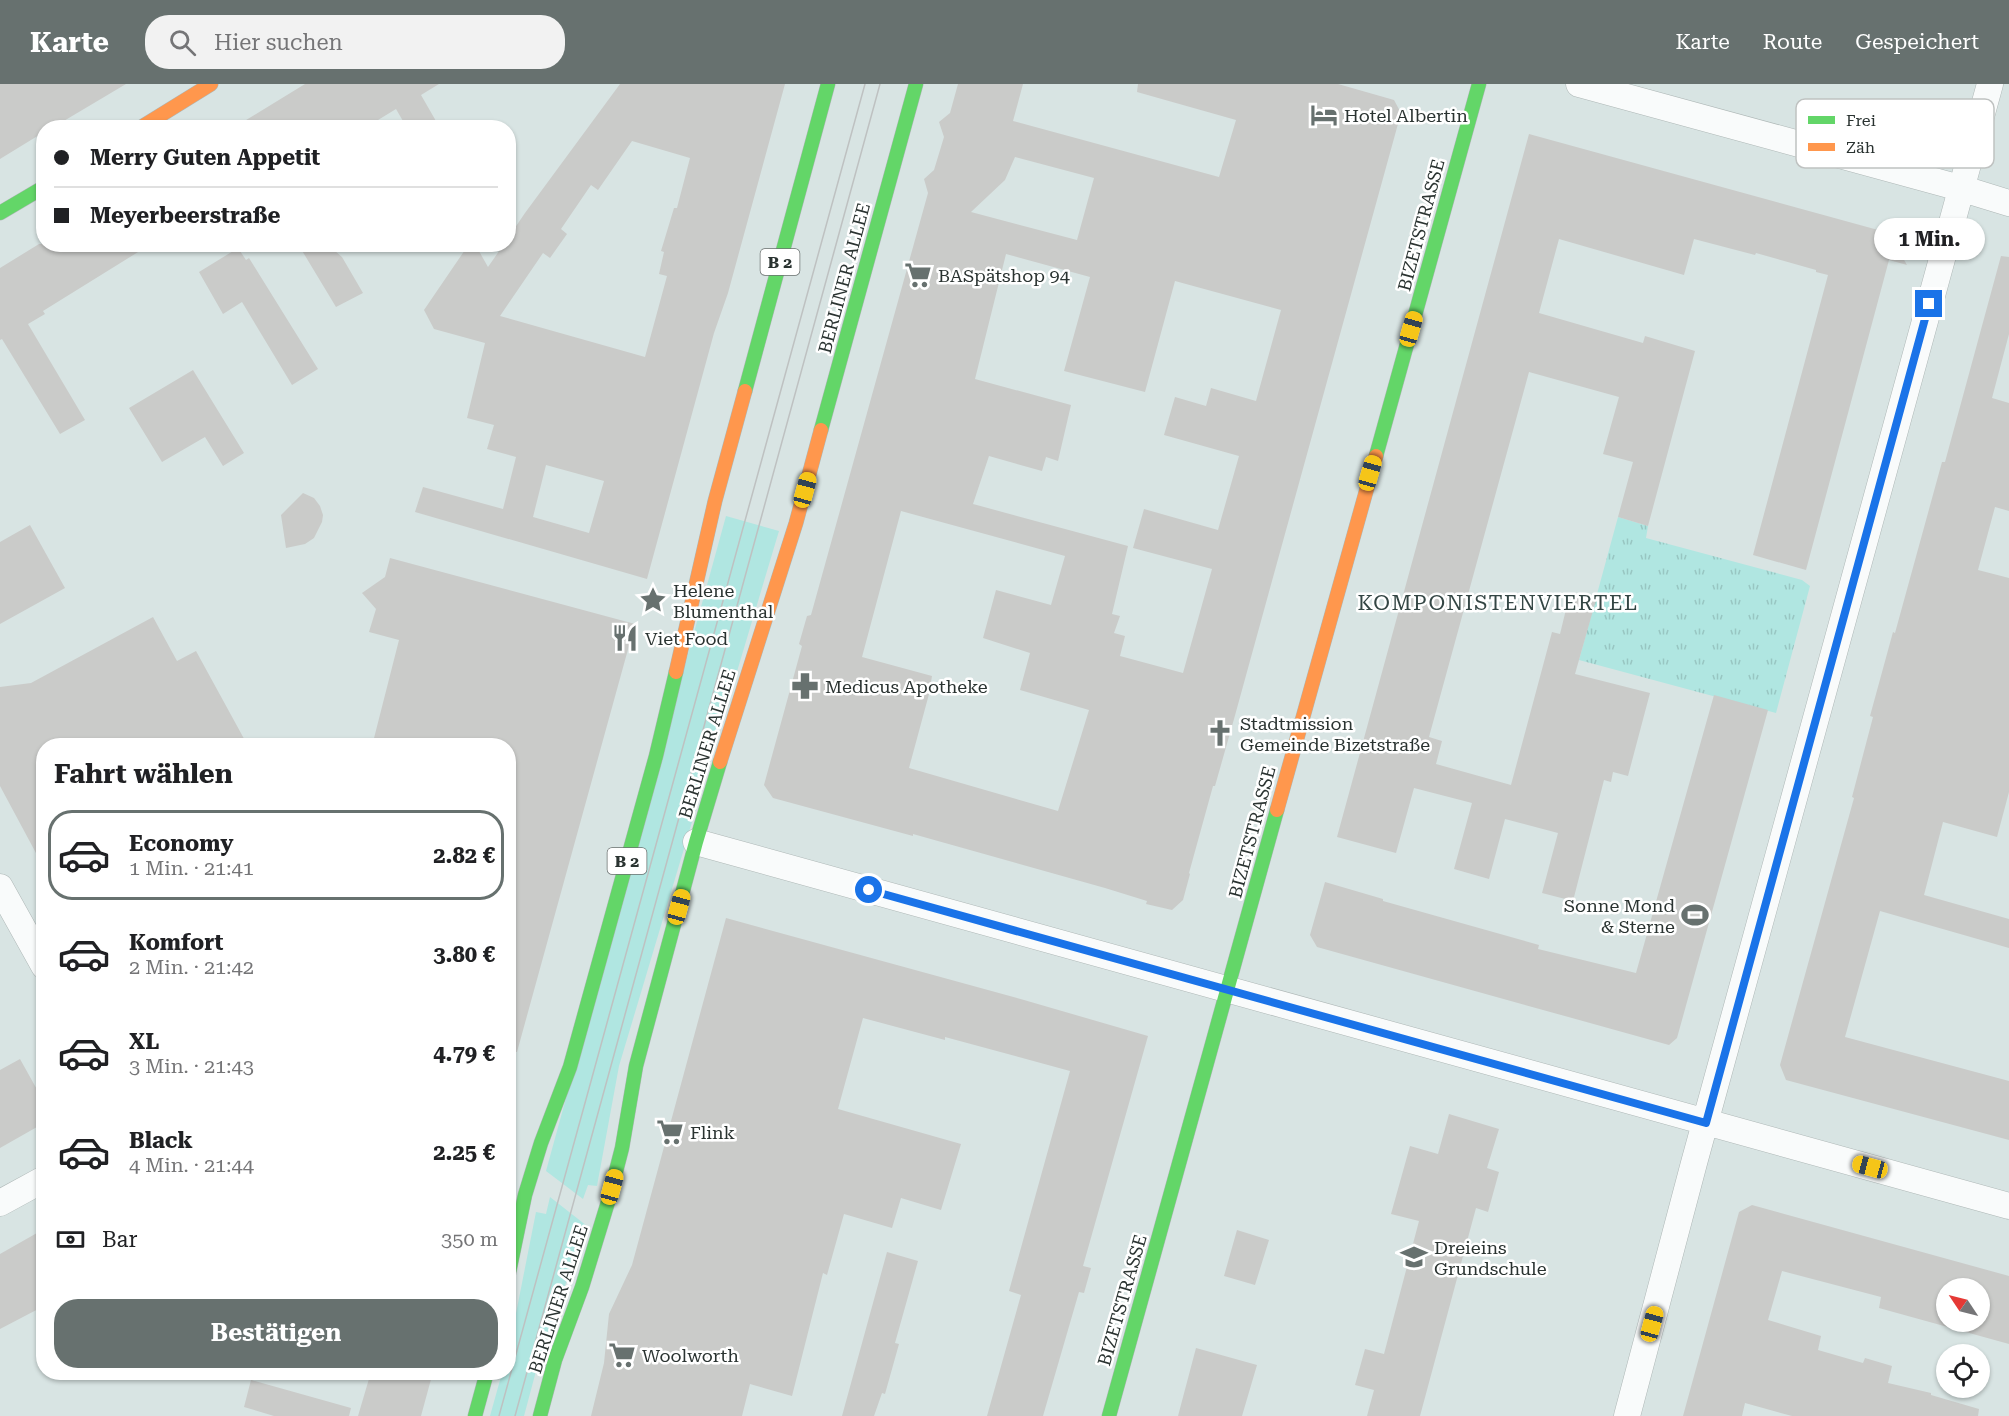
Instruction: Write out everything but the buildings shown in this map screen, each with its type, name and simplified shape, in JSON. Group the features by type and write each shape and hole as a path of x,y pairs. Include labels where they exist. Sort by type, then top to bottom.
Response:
{"main road":[{"path":"153,120 211,84"},
{"name":"B 2","path":"516,1227 541,1143 570,1067 656,756 715,501 828,84"},
{"name":"BERLINER ALLEE","path":"540,1416 555,1360 582,1287 608,1202 622,1148 636,1066 696,842 737,705 796,523 916,84"},
{"name":"BIZETSTRASSE","path":"1108,1416 1479,84"},
{"path":"0,213 36,192"},
{"path":"475,1416 485,1380"}],"street":[{"path":"1579,84 1796,143"},
{"path":"1986,99 1990,84"},
{"path":"1887,168 2009,203"},
{"path":"1627,1416 1966,168"},
{"path":"696,842 2009,1206"},
{"path":"0,888 36,952"},
{"path":"0,1203 36,1183"}],"green space":[{"path":"726,516 779,531 619,1066 597,1186 588,1185 583,1199 546,1171"},
{"path":"1618,517 1648,526 1646,538 1802,580 1810,586 1776,713 1579,660"},
{"path":"550,1197 587,1226 543,1345 524,1416 490,1416 500,1380 516,1380 516,1313 536,1212 546,1214"}],"tram line":[{"path":"516,1354 865,84"},
{"path":"515,1416 880,84"},
{"path":"499,1416 509,1380"}],"traffic: fast":[{"path":"745,391 828,84"},
{"path":"821,430 916,84"},
{"path":"1376,456 1479,84"},
{"path":"0,213 36,192"},
{"path":"516,1238 525,1195 541,1143 570,1067 656,756 676,672"},
{"path":"540,1416 555,1360 582,1287 608,1202 622,1148 636,1066 696,842 720,762"},
{"path":"1109,1416 1277,810"},
{"path":"475,1416 485,1380"}],"traffic: slow":[{"path":"153,120 211,84"},
{"path":"676,672 715,501 745,391"},
{"path":"720,762 796,523 821,430"},
{"path":"1277,810 1376,456"}],"place":[{"name":"Hotel Albertin","path":"1324,115"},
{"name":"BASpätshop 94","path":"918,275"},
{"name":"Helene Blumenthal","path":"653,600"},
{"name":"Viet Food","path":"625,638"},
{"name":"Medicus Apotheke","path":"805,686"},
{"name":"Stadtmission Gemeinde Bizetstraße","path":"1220,733"},
{"name":"Sonne Mond & Sterne","path":"1695,915"},
{"name":"Flink","path":"670,1132"},
{"name":"Dreieins Grundschule","path":"1414,1257"},
{"name":"Woolworth","path":"622,1355"}],"district":[{"name":"KOMPONISTENVIERTEL","path":"1498,603"}],"route":[{"path":"869,890 1706,1123 1929,304"}]}
